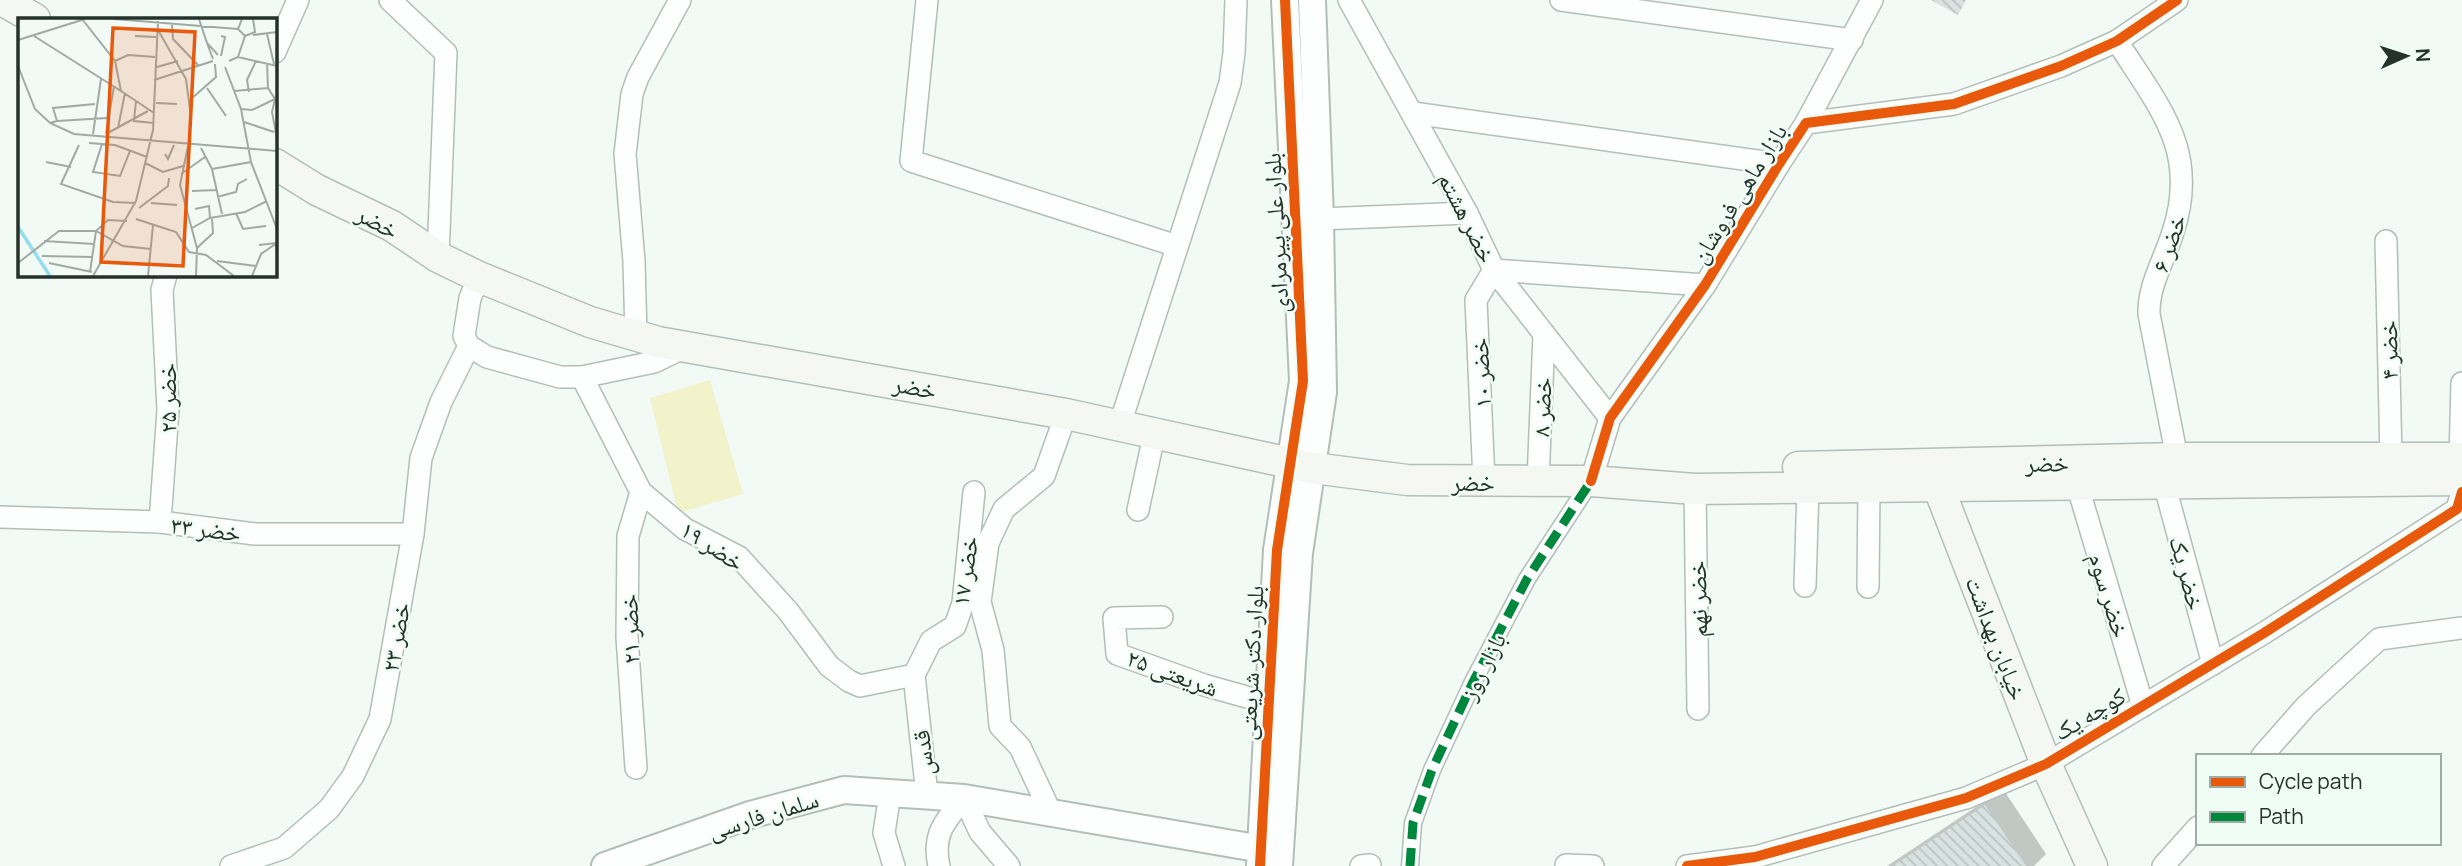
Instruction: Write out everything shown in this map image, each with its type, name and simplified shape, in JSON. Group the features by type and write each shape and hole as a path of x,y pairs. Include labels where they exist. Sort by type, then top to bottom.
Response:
{"main road":[{"path":"2,0 33,18"},
{"name":"خضر","path":"276,165 317,190 392,226 438,257 479,277 590,322 658,342 687,345 1155,431 1302,466 1407,480 1591,481 1695,489 1869,486 1938,475 2077,484 2171,471 2391,458 2461,465"},
{"name":"خضر","path":"1591,481 1695,470 1938,475 2461,465"},
{"name":"خیابان بهداشت","path":"1938,475 2046,764 2092,866"}],"street":[{"path":"276,50 298,0"},
{"path":"390,0 446,53 438,257"},
{"path":"636,335 634,261 625,154 632,94 638,77 680,0"},
{"path":"927,0 911,161 1177,246"},
{"path":"1120,425 1230,83 1236,0"},
{"name":"بلوار علی پیرمرادی","path":"1285,0 1308,219"},
{"name":"بلوار علی پیرمرادی","path":"1302,466 1312,0"},
{"name":"خضر هشتم","path":"1349,0 1467,213 1494,270 1609,418"},
{"path":"1561,0 1853,40"},
{"path":"1807,123 1872,0"},
{"name":"بازار ماهی فروشان","path":"1591,481 1609,418 1705,285 1807,123 1954,104 2062,66 2117,41 2177,0"},
{"name":"خضر ۶","path":"2117,41 2164,113 2179,157 2182,176 2181,209 2166,255 2149,293 2148,303 2171,471"},
{"path":"1413,113 1779,164"},
{"path":"1308,219 1467,213"},
{"name":"خضر ۴","path":"2386,241 2391,458"},
{"path":"1494,270 1705,285"},
{"name":"خضر ۱۰","path":"1484,481 1476,300 1494,270"},
{"name":"خضر ۲۵","path":"160,522 168,410 162,290 166,276"},
{"path":"479,277 470,298 464,336 469,346 487,357 560,377 582,377 654,362 687,345"},
{"name":"خضر ۸","path":"1538,481 1544,334"},
{"name":"خضر ۲۳","path":"231,866 284,848 329,808 353,776 380,719 413,534 421,458 441,402 469,346"},
{"name":"خضر ۱۹","path":"582,377 641,492 685,529 739,557 788,611 829,666 860,686 914,676"},
{"path":"2461,465 2462,383"},
{"path":"1051,813 1020,747 1000,726 993,650 980,602 988,543 1004,509 1044,476 1066,414"},
{"path":"1138,510 1155,431"},
{"name":"بلوار دکتر شریعتی","path":"1267,860 1268,703 1302,466"},
{"name":"خضر یک","path":"2171,471 2213,664"},
{"name":"بازار روز","path":"1410,866 1413,823 1432,770 1467,695 1527,579 1591,481"},
{"name":"خضر سوم","path":"2077,484 2143,706"},
{"path":"1868,587 1869,486"},
{"path":"1805,586 1808,487"},
{"name":"خضر نهم","path":"1695,489 1698,709"},
{"name":"خضر ۲۱","path":"636,768 626,637 628,536 641,492"},
{"name":"خضر ۱۷","path":"914,676 931,641 955,626 963,603 974,492"},
{"name":"کوچه یک","path":"1687,866 1757,862 1966,798 2046,764 2213,664 2457,509 2462,492"},
{"name":"خضر ۳۳","path":"0,517 160,522 255,534 413,534"},
{"name":"بلوار دکتر شریعتی","path":"1267,860 1288,552"},
{"name":"شریعتی ۲۵","path":"1162,617 1114,618 1117,654 1204,685 1268,703"},
{"path":"2264,754 2306,706 2379,639 2462,628"},
{"name":"قدس","path":"914,676 927,795 964,798 980,832 1009,866"},
{"name":"سلمان فارسی","path":"605,866 750,815 844,790 927,795"},
{"path":"890,793 884,833 894,866"},
{"path":"939,866 936,852 942,825 964,798 1051,813 1267,860"},
{"path":"2162,866 2196,829"},
{"path":"1566,865 1593,866"}],"green space":[{"path":"710,380 743,494 678,513 650,398"}],"building":[{"path":"1931,0 1966,0 1958,15"},
{"path":"1985,805 2026,866 1893,866"}],"marked path":[{"path":"1410,866 1413,823 1432,770 1473,682 1527,579 1591,481"}],"cycle path":[{"path":"1260,866 1277,550 1303,381 1285,0"},
{"path":"1591,481 1610,418 1705,285 1806,123 1954,104 2061,66 2117,41 2177,0"},
{"path":"1687,866 1755,857 1966,798 2046,764 2264,633 2457,509 2462,492"}]}
